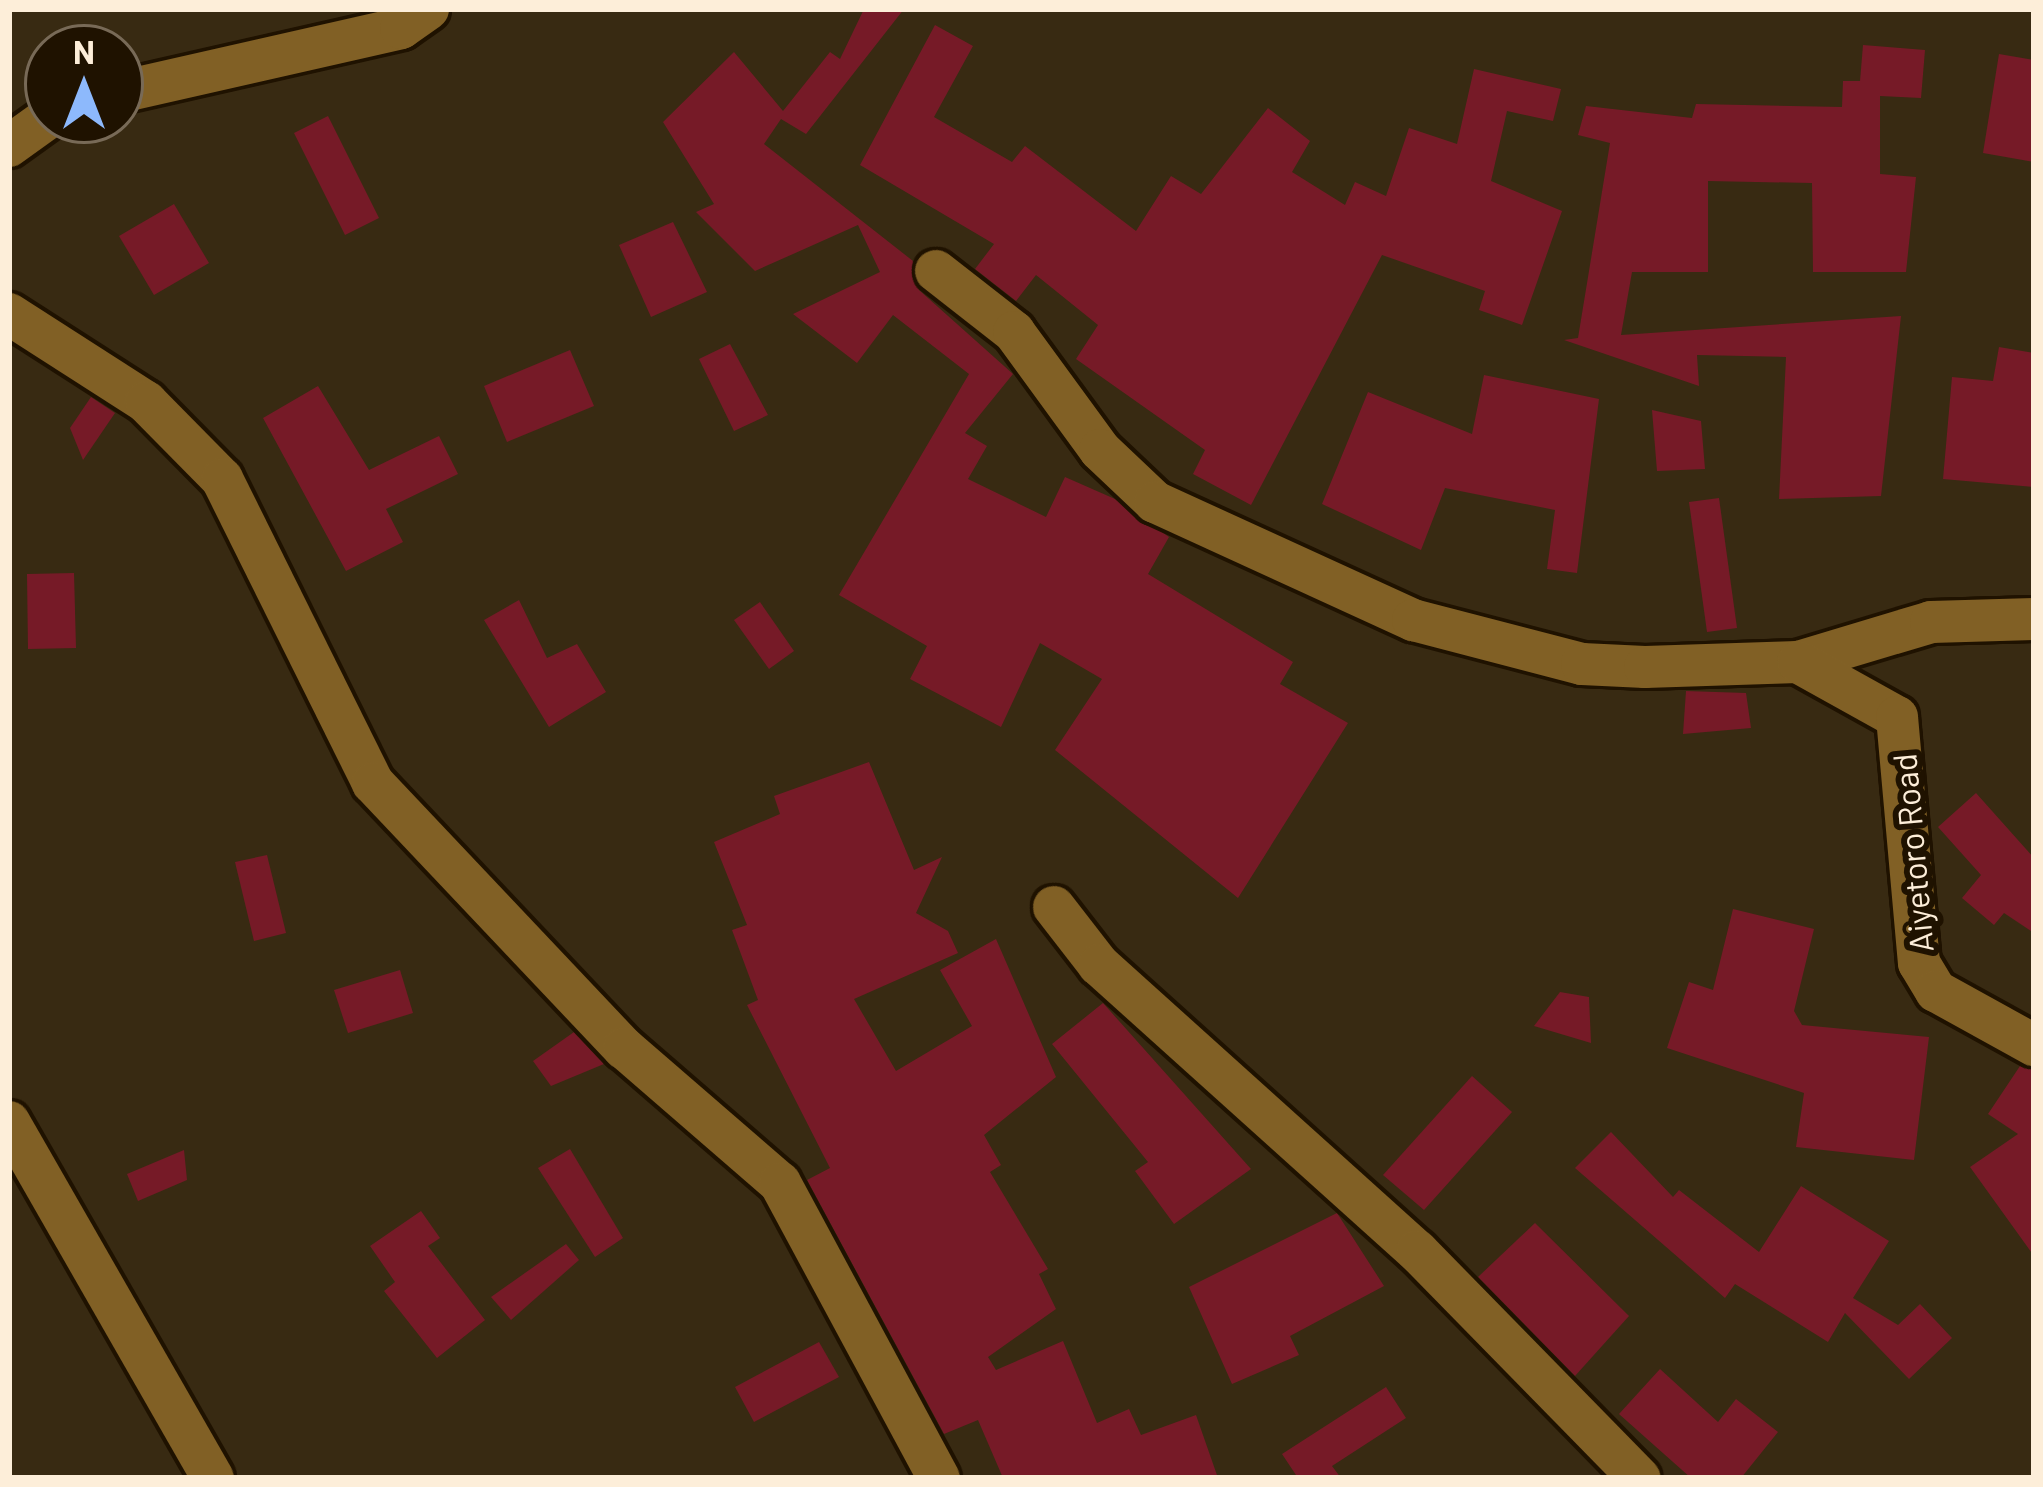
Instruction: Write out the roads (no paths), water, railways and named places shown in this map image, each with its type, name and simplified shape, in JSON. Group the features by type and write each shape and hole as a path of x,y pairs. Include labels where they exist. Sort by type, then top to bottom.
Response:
{"street":[{"path":"144,87 401,28 428,9"},
{"path":"936,271 1014,332 1100,450 1155,502 1229,543 1413,620 1582,664 1798,662 1931,622 2034,619"},
{"path":"9,314 146,402 222,479 373,783 624,1048 780,1183 939,1478"},
{"name":"Aiyetoro Road","path":"1798,662 1897,717 1919,963 1936,991 2034,1045"},
{"path":"1054,907 1099,964 1417,1251 1639,1478"},
{"path":"9,1122 213,1478"}]}
